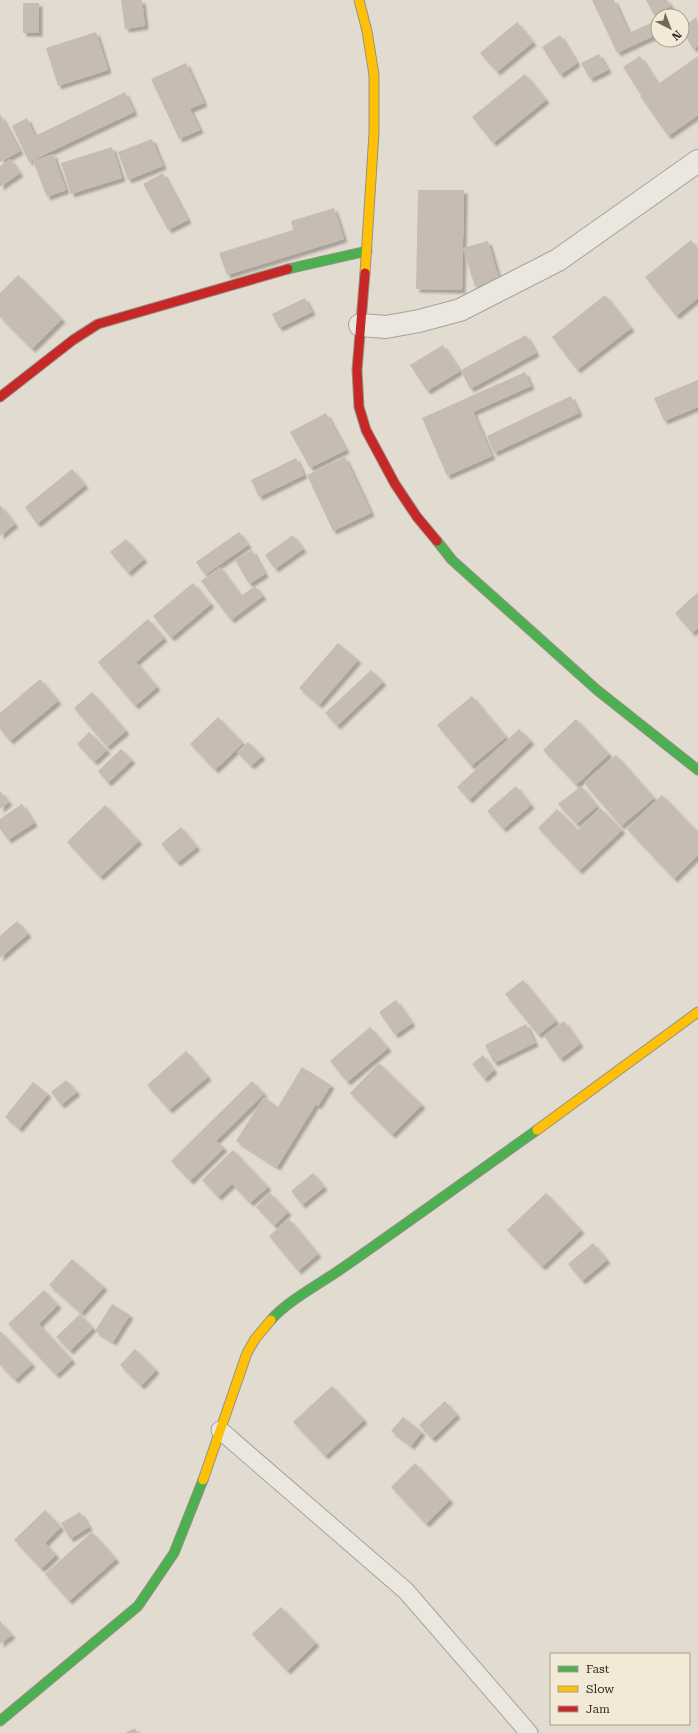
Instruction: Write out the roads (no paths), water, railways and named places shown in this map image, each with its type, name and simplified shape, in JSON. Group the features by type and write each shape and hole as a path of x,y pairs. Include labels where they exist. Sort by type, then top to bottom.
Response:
{"street":[{"path":"359,0 367,31 374,75 374,133 367,251 357,370 359,407 366,430 395,484 417,517 452,560 597,690 698,770"},
{"path":"360,325 386,326 419,321 460,310 558,260 698,161"},
{"path":"0,397 72,340 98,324 139,311 220,290 303,264 367,251"},
{"path":"0,1721 138,1606 174,1553 205,1475 247,1353 260,1333 275,1315 568,1108 698,1012"}],"lane":[{"path":"220,1430 406,1591 528,1733"}]}
